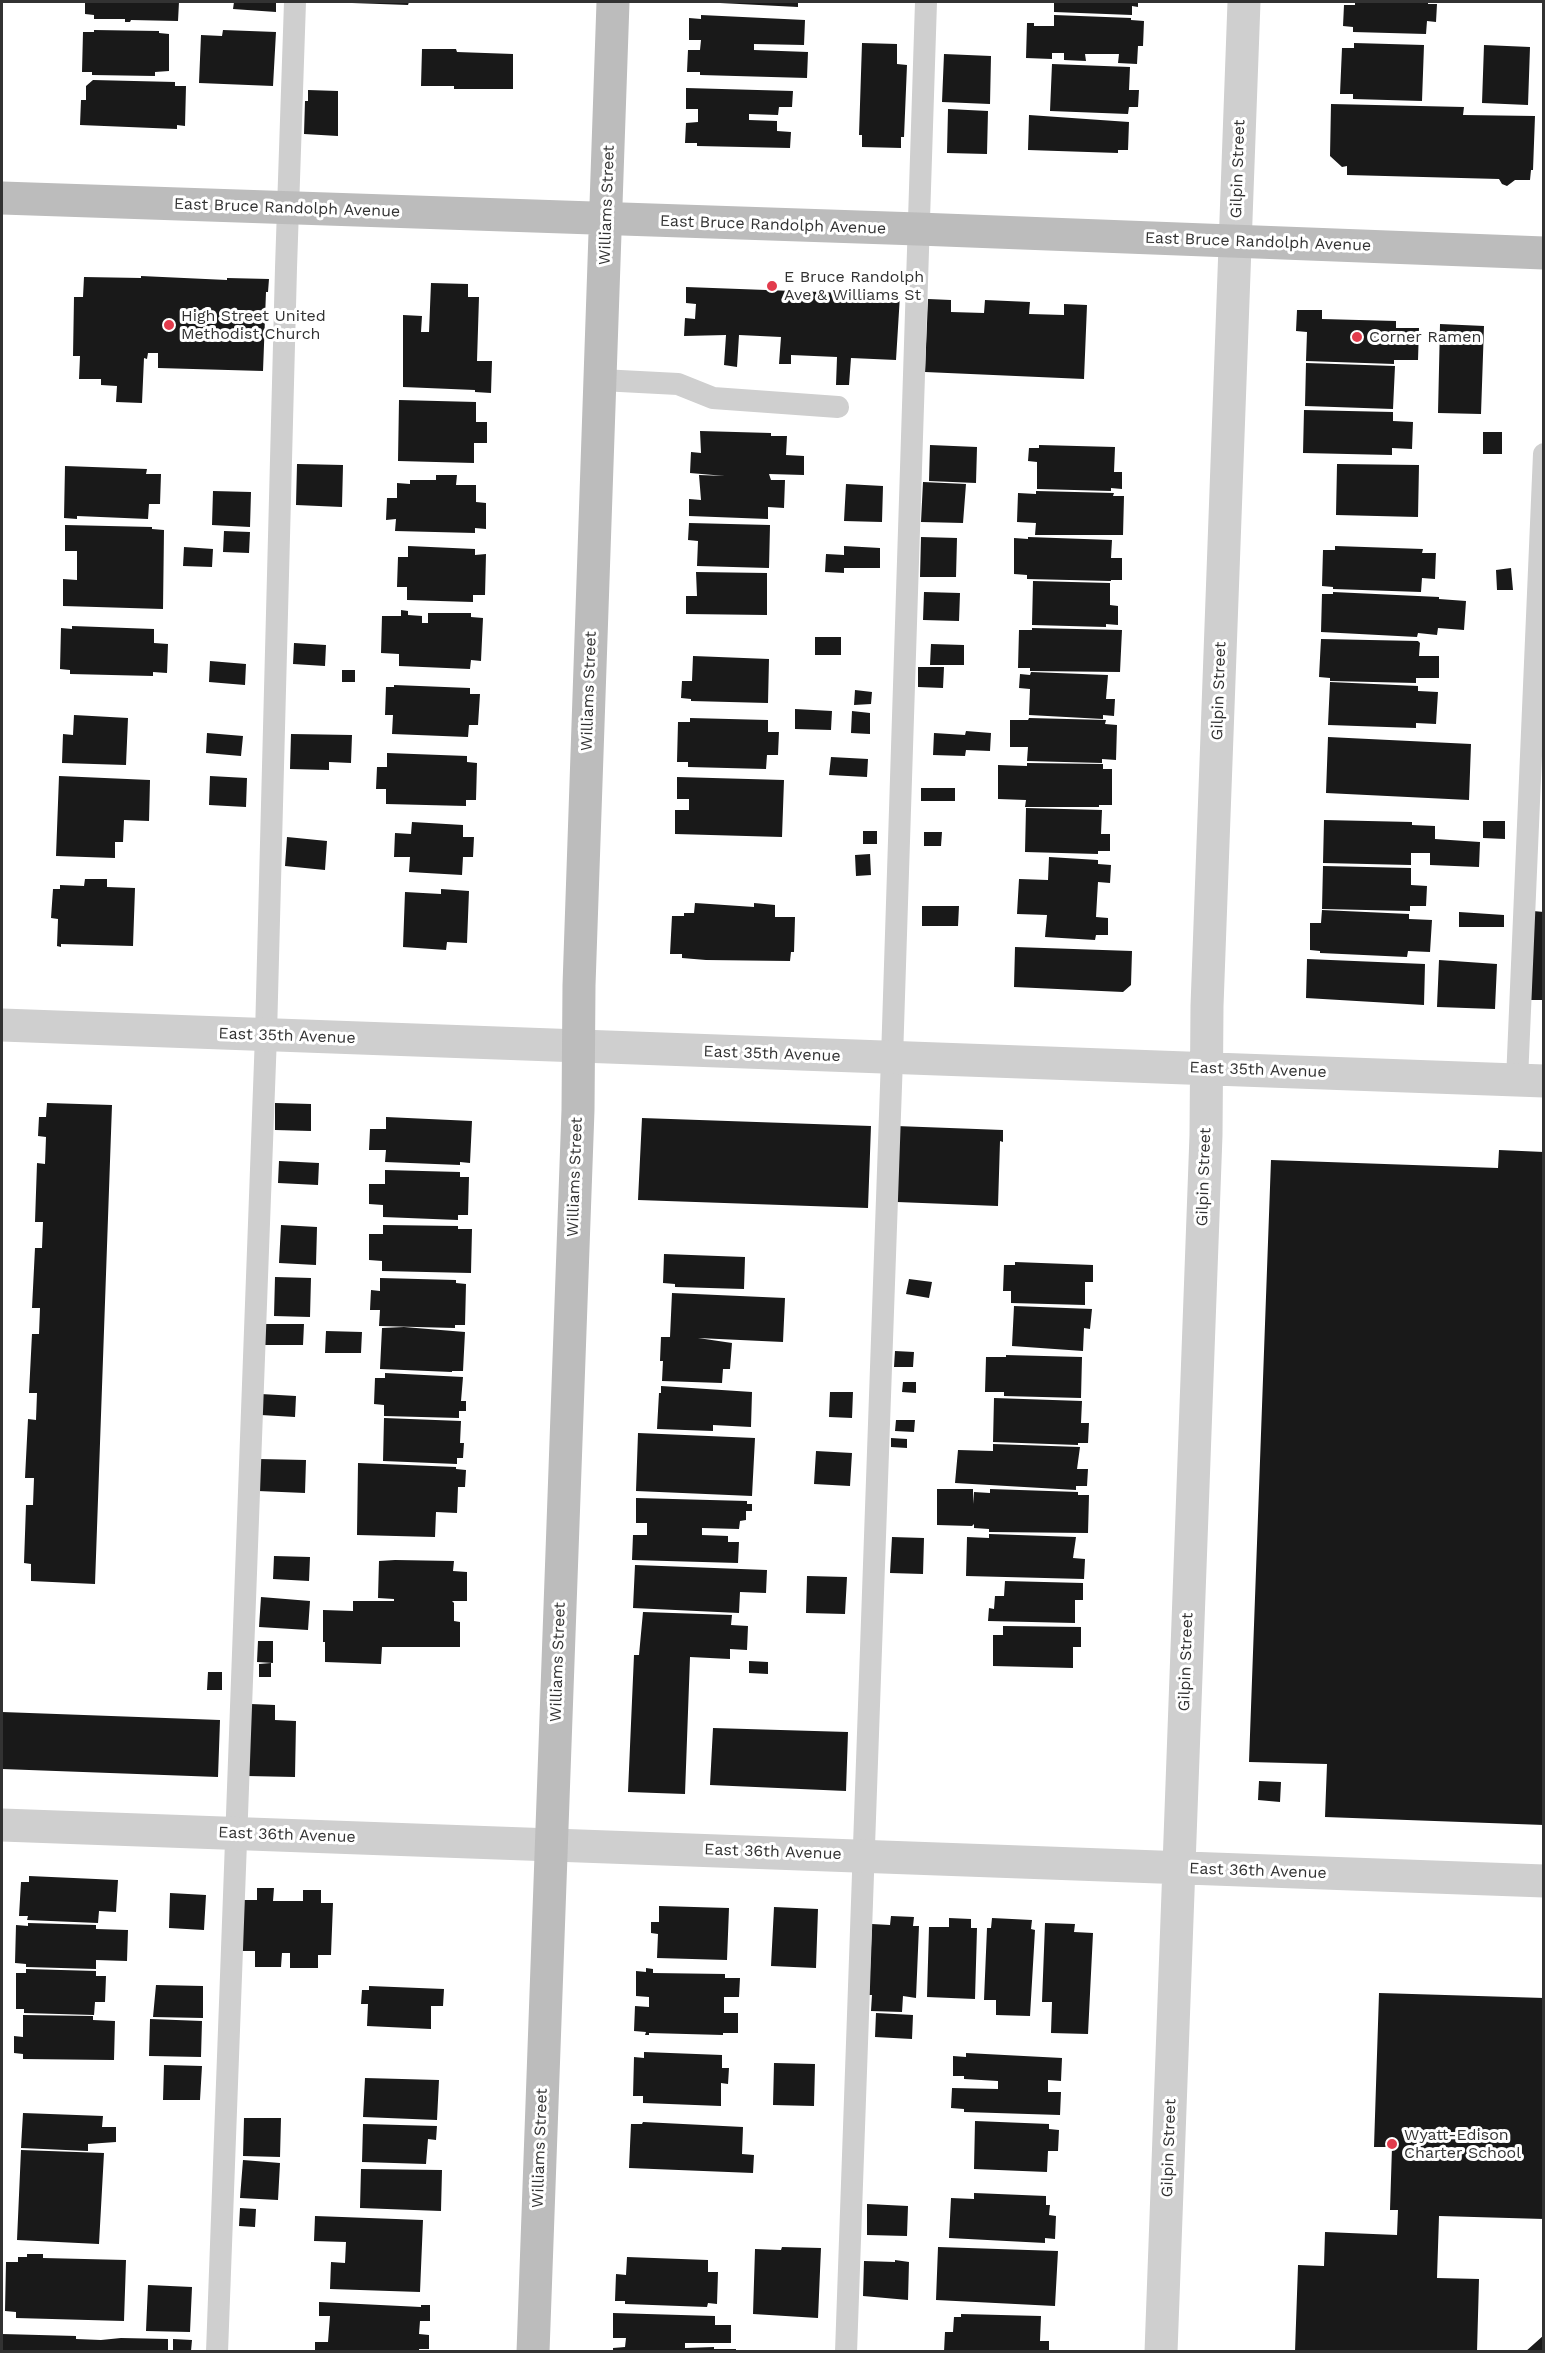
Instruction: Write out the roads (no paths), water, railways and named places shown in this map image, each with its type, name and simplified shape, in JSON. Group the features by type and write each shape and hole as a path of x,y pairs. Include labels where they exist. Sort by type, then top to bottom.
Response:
{"street":[{"name":"Williams Street","path":"533,2352 613,2"},
{"name":"Gilpin Street","path":"1161,2352 1206,1135 1206,1068 1244,2"},
{"name":"East Bruce Randolph Avenue","path":"2,198 1544,253"},
{"name":"East 35th Avenue","path":"2,1025 1530,1081"},
{"name":"East 36th Avenue","path":"2,1825 1544,1881"}],"lane":[{"path":"217,2352 266,1035 295,2"},
{"path":"846,2352 892,1058 926,2"},
{"path":"601,380 678,384 713,398 838,407"},
{"path":"1530,1081 1544,454"}],"place":[{"name":"E Bruce Randolph Ave & Williams St","path":"772,286"},
{"name":"High Street United Methodist Church","path":"169,325"},
{"name":"Corner Ramen","path":"1357,337"},
{"name":"Wyatt-Edison Charter School","path":"1392,2144"}]}
